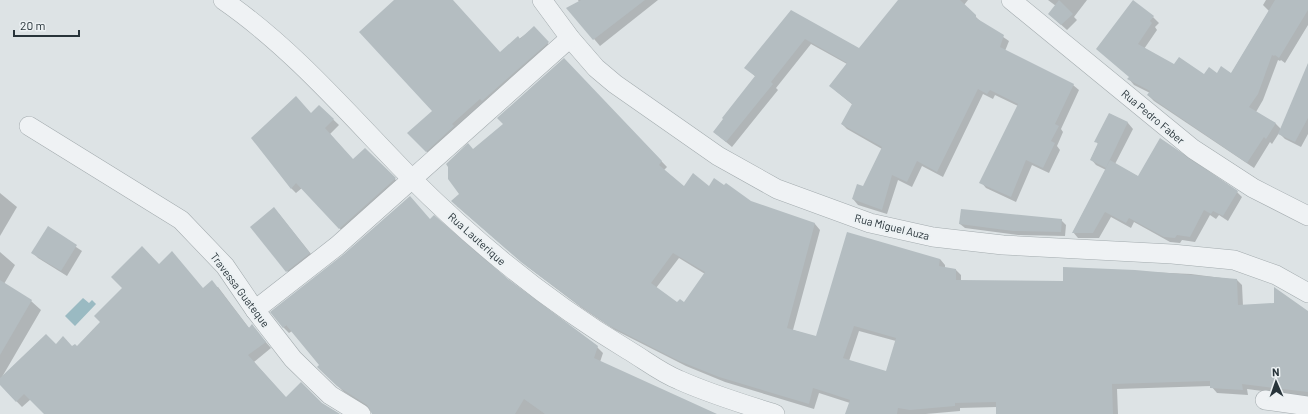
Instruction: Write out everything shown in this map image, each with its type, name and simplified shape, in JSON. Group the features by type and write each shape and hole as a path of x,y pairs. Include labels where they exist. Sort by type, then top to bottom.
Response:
{"street":[{"name":"Rua Lauterique","path":"223,0 262,30 312,76 412,179 485,248 555,302 598,332 677,380 775,414"},
{"name":"Rua Miguel Auza","path":"542,0 570,38 596,68 615,84 718,156 777,189 870,223 933,238 1003,245 1172,254 1234,260 1276,275 1308,293"},
{"name":"Rua Pedro Faber","path":"1011,0 1193,149 1253,188 1308,216"},
{"path":"255,310 337,246 570,38"},
{"name":"Travessa Guateque","path":"29,126 181,220 225,266 255,310 293,359 310,378 330,395 361,414"},
{"path":"1265,400 1308,406"}],"water":[{"path":"83,298 89,303 92,300 96,304 75,326 65,316"}],"building":[{"path":"394,0 453,0 500,52 518,36 520,39 534,26 549,42 482,101 480,99 452,124 454,126 426,152 407,133 432,111 359,32"},
{"path":"581,0 645,0 593,40 566,8"},
{"path":"898,0 960,0 976,15 976,18 1004,35 1000,47 1074,84 1055,124 1059,126 1051,141 1055,143 1043,168 1026,160 1011,197 979,183 1018,104 990,90 987,94 978,89 937,172 917,161 907,182 892,175 882,210 852,199 857,184 863,186 882,147 841,124 852,104 829,86 847,63 805,39 771,82 773,84 726,142 713,132 755,76 744,68 791,10 859,48"},
{"path":"1059,0 1073,14 1061,25 1048,14"},
{"path":"1133,0 1154,16 1150,21 1152,23 1138,44 1174,64 1179,57 1204,74 1209,67 1217,73 1221,66 1231,73 1275,0 1308,0 1308,10 1279,58 1272,55 1258,94 1249,107 1276,123 1266,139 1264,137 1247,163 1147,95 1150,91 1127,79 1129,77 1096,49"},
{"path":"564,58 662,161 659,165 684,186 693,173 709,186 714,178 724,185 726,183 751,201 815,223 787,328 816,336 847,232 940,259 939,266 956,269 956,280 1063,281 1063,267 1135,270 1237,279 1238,305 1274,303 1274,287 1308,311 1308,392 1242,384 1243,390 1210,388 1210,381 1112,384 1113,414 996,414 996,402 955,403 955,406 910,410 898,408 897,414 845,414 850,400 813,388 809,404 719,377 679,361 608,325 521,262 451,201 459,194 448,179 448,167 446,164 468,143 473,149 503,124 497,118","holes":["673,253 705,272 684,302 680,299 677,302 651,283","854,326 896,338 886,371 843,358"]},
{"path":"1308,63 1308,118 1295,142 1278,134"},
{"path":"296,96 311,113 319,105 334,119 325,128 353,159 365,148 396,178 339,229 296,183 291,189 251,138"},
{"path":"1109,113 1128,122 1106,168 1090,160 1098,143 1094,142"},
{"path":"1160,138 1238,191 1223,216 1213,211 1211,214 1204,210 1190,237 1177,235 1175,238 1164,237 1129,218 1126,223 1105,212 1093,233 1072,233 1110,160 1138,176"},
{"path":"410,196 430,219 434,215 508,279 598,346 594,358 717,414 545,414 524,399 515,414 372,414 367,405 337,386 317,367 319,365 286,325 283,328 270,312 344,254"},
{"path":"274,207 310,253 286,272 250,227"},
{"path":"961,209 1062,219 1061,232 1013,231 959,224"},
{"path":"48,226 77,245 61,271 31,253"},
{"path":"142,246 159,264 172,251 203,288 212,280 249,328 252,324 266,342 248,355 286,397 301,382 322,403 340,414 44,414 24,394 16,402 0,385 0,378 46,334 56,344 63,336 72,346 75,344 77,346 100,322 94,316 122,288 111,277"},
{"path":"0,280 32,300 0,355"}]}
